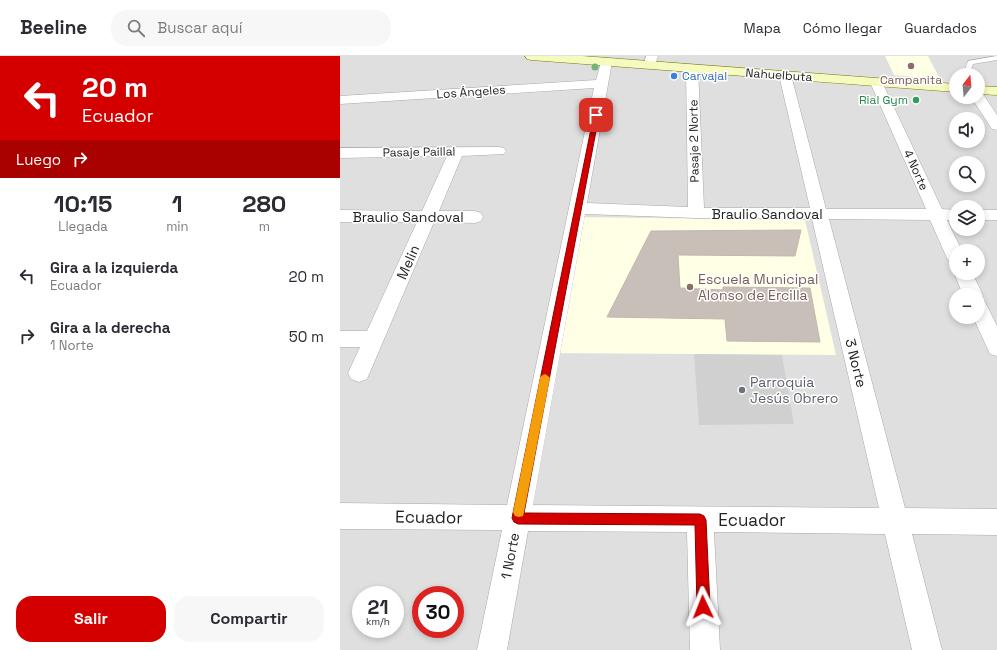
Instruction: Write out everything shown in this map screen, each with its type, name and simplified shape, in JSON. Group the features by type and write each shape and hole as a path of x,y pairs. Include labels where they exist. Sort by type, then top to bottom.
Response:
{"main road":[{"name":"Nahuelbuta","path":"531,56 606,62 651,61 692,68 949,87"},
{"path":"985,90 997,91"}],"street":[{"name":"1 Norte","path":"492,650 606,62"},
{"name":"Pasaje 2 Norte","path":"692,68 696,213"},
{"name":"3 Norte","path":"785,75 927,650"},
{"name":"4 Norte","path":"876,82 950,244"},
{"name":"Los Ángeles","path":"340,100 602,84"},
{"path":"983,104 997,126"},
{"name":"Melin","path":"359,373 456,151"},
{"name":"Pasaje Paillal","path":"340,153 498,151"},
{"name":"Braulio Sandoval","path":"578,208 696,213 949,215"},
{"path":"985,215 997,215"},
{"name":"Braulio Sandoval","path":"340,216 475,217"},
{"path":"985,321 997,348"},
{"path":"340,339 374,338"},
{"name":"Ecuador","path":"340,516 997,522"},
{"path":"700,520 705,650"}],"lane":[{"path":"968,68 970,62 997,58"}],"shaded area":[{"path":"340,56 997,56 997,650 340,650"},
{"name":"Campanita","path":"885,56 928,56 940,79 894,75"},
{"name":"Escuela Municipal Alonso de Ercilla","path":"574,217 805,220 836,355 547,353"},
{"name":"Parroquia Jesús Obrero","path":"694,354 782,355 794,424 699,425"}],"building":[{"path":"801,230 795,256 678,255 680,288 723,290 723,287 810,288 820,342 727,341 725,319 607,317 651,231"}],"slow traffic":[{"path":"519,512 545,378"}],"place":[{"name":"Campanita","path":"911,66"},
{"name":"Carvajal","path":"674,76"},
{"name":"Rial Gym","path":"916,100"},
{"name":"Escuela Municipal Alonso de Ercilla","path":"690,287"},
{"name":"Parroquia Jesús Obrero","path":"742,390"}],"route":[{"path":"596,115 518,518 700,520 703,607"}]}
